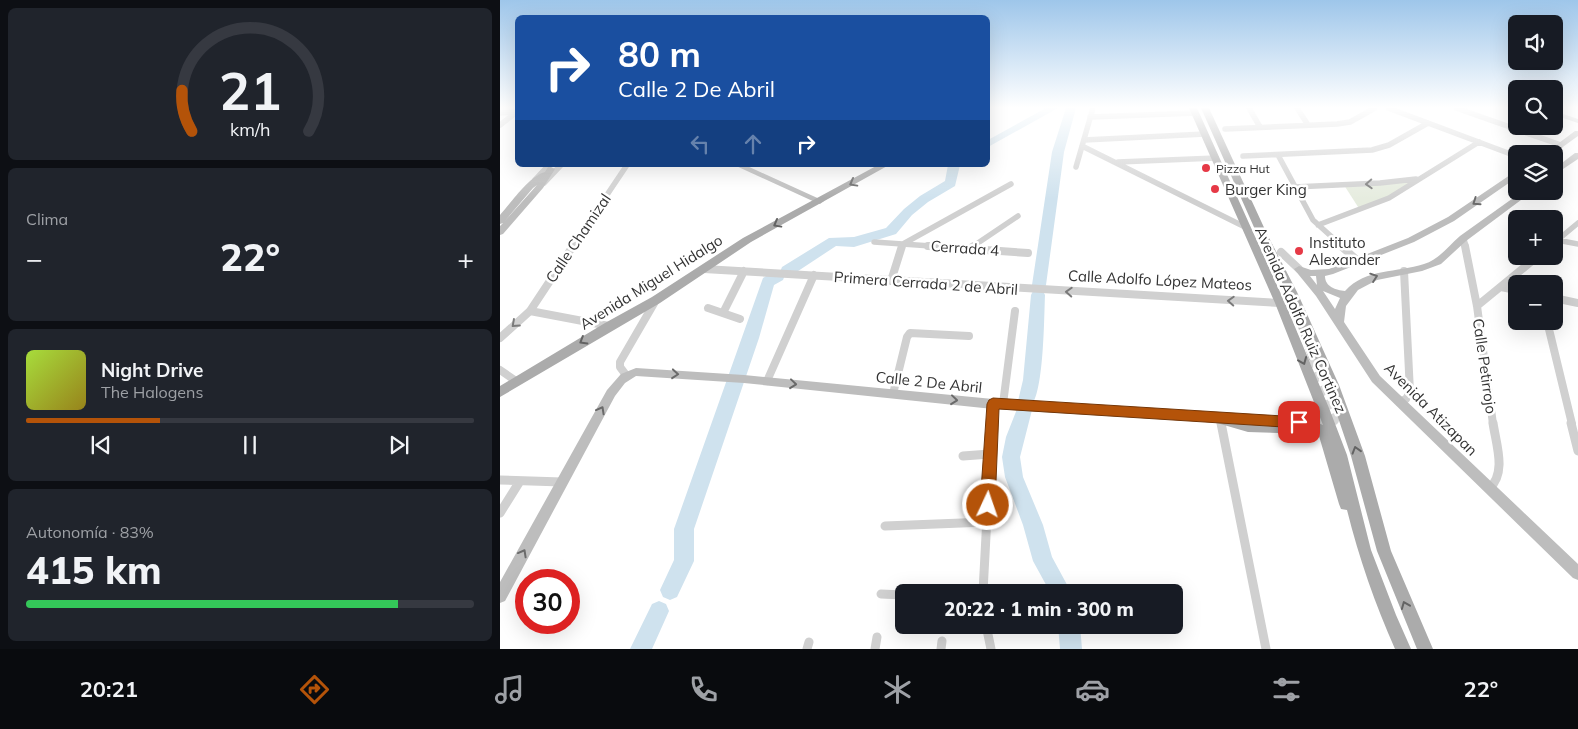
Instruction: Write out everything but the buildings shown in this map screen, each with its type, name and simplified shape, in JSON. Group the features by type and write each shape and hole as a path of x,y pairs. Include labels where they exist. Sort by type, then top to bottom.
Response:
{"main road":[{"name":"Avenida Adolfo Ruiz Cortinez","path":"1207,138 1280,303 1323,408 1340,455 1364,550"},
{"name":"Avenida Adolfo Ruiz Cortinez","path":"1213,138 1292,292 1343,411 1358,456 1384,551 1425,649"},
{"name":"Avenida Miguel Hidalgo","path":"500,392 656,300 747,240 814,201 881,167"},
{"path":"1220,419 1248,426 1315,428 1324,432 1340,487 1389,618 1403,649"}],"street":[{"path":"1076,167 1084,138"},
{"path":"1083,143 1147,138"},
{"path":"1243,156 1372,150 1389,145 1401,138"},
{"path":"1468,138 1508,153"},
{"path":"1542,138 1561,145 1567,138"},
{"path":"1318,225 1389,198 1478,142"},
{"path":"1083,143 1116,162 1247,228"},
{"path":"1278,155 1309,214 1318,225 1358,261"},
{"path":"1563,166 1578,155"},
{"path":"1116,162 1216,158"},
{"path":"500,232 551,167"},
{"path":"500,221 530,186 551,167"},
{"path":"530,186 542,180 558,167"},
{"name":"Calle Chamizal","path":"500,338 530,311 626,167"},
{"path":"742,167 814,201"},
{"path":"1294,186 1360,184 1418,179"},
{"path":"1299,269 1321,273 1341,269 1432,229 1508,180"},
{"path":"891,281 903,244 1011,184"},
{"path":"1340,325 1338,314 1341,304 1347,295 1369,278 1434,264 1517,200"},
{"path":"970,249 1018,216"},
{"path":"1563,235 1578,223"},
{"name":"Calle Petirrojo","path":"1464,239 1477,306 1500,472 1496,483 1489,489"},
{"name":"Cerrada 4","path":"874,242 1028,253"},
{"path":"1563,243 1578,244"},
{"name":"Avenida Atizapan","path":"1281,252 1299,269 1319,293 1376,379 1578,573"},
{"path":"1477,306 1527,265"},
{"name":"Primera Cerrada 2 de Abril","path":"704,269 1038,290"},
{"path":"1399,402 1406,399 1410,392 1404,270"},
{"path":"722,313 744,271"},
{"path":"1321,273 1320,278 1325,287 1337,294 1347,295"},
{"path":"767,382 814,275"},
{"path":"1501,287 1508,288"},
{"name":"Calle Adolfo López Mateos","path":"1038,290 1280,303"},
{"path":"1292,292 1312,357"},
{"path":"500,596 611,393 626,375 620,367 620,362 656,300"},
{"path":"1563,300 1578,303"},
{"path":"708,308 740,320"},
{"path":"530,311 609,326"},
{"path":"983,584 990,454 1015,311"},
{"path":"1549,330 1578,451"},
{"path":"893,394 907,337 910,333 969,336"},
{"path":"500,370 516,381"},
{"name":"Calle 2 De Abril","path":"626,375 646,371 998,404 1220,419 1319,423"},
{"path":"1220,419 1266,649"},
{"path":"963,456 990,454"},
{"path":"500,480 562,482"},
{"path":"500,513 520,481"},
{"path":"885,526 987,522"},
{"path":"881,594 895,595"},
{"path":"988,634 991,649"},
{"path":"875,649 877,637"}],"shaded area":[{"path":"1418,179 1399,192 1360,210 1344,185"}],"waterway":[{"path":"990,143 998,138"},
{"path":"1039,285 1058,152 1062,138"},
{"path":"787,271 834,241 854,242 891,231 908,212 924,199 951,183 954,167"},
{"path":"670,590 684,561 684,529 751,338 768,282 778,276"},
{"path":"1026,401 1031,380 1038,295"},
{"path":"1024,410 1011,457 1014,477 1033,525 1043,561 1056,584"},
{"path":"641,649 659,611"},
{"path":"1070,634 1071,649"}],"tunnel":[{"path":"1313,357 1335,415 1334,420 1319,423"}],"place":[{"name":"Pizza Hut","path":"1206,168"},
{"name":"Burger King","path":"1215,189"},
{"name":"Instituto Alexander","path":"1299,251"}],"route":[{"path":"988,505 993,404 1221,419 1299,422"}]}
